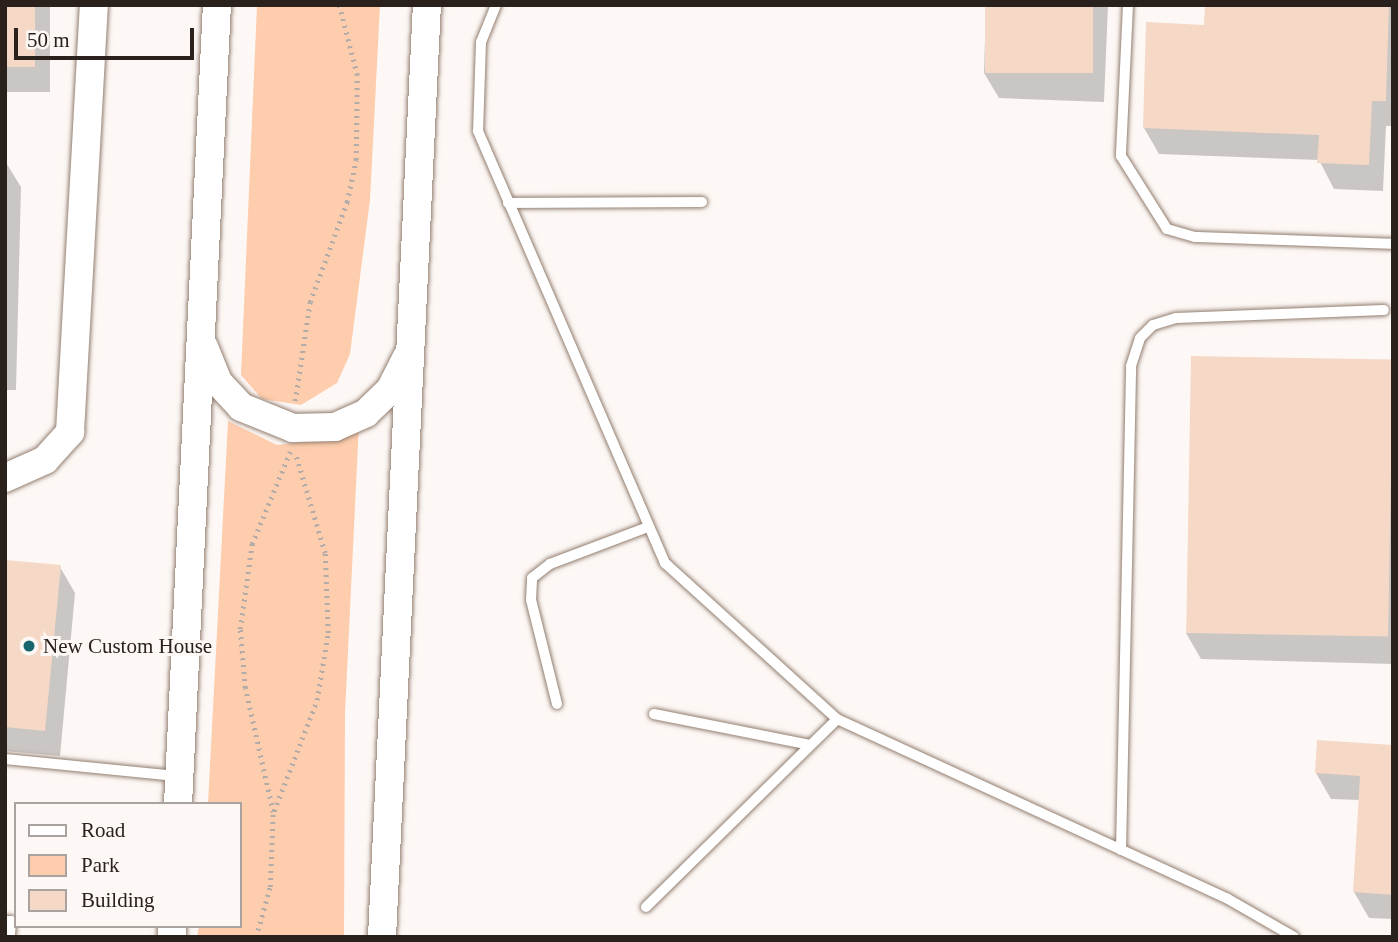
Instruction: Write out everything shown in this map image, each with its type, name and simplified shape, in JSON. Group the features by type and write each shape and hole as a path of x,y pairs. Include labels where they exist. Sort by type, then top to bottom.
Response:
{"main road":[{"path":"5,478 45,460 69,432 94,5"},
{"path":"179,790 217,5"},
{"path":"382,937 427,5"},
{"path":"202,318 205,351 218,382 241,407 293,428 335,427 366,413 400,370 412,327"}],"lane":[{"path":"496,5 481,42 478,131 665,563 837,719 1121,850 1294,937"},
{"path":"1128,5 1121,156 1167,229 1195,237 1393,244"},
{"path":"508,203 702,202"},
{"path":"1121,850 1131,366 1140,338 1153,325 1176,318 1384,310"},
{"path":"557,704 531,600 532,578 550,564 648,527"},
{"path":"654,714 810,745"},
{"path":"646,907 837,719"},
{"path":"5,759 179,790"},
{"path":"5,921 11,921 10,937"}],"path":[{"path":"294,405 310,302 347,202 356,160 357,75 339,5"},
{"path":"256,937 270,887 273,813 245,688 240,629 252,544 293,445 325,553 328,634 317,699 273,813"}],"green space":[{"path":"257,5 380,5 370,200 350,354 337,383 301,405 262,399 241,375"},
{"path":"228,421 277,445 312,441 359,424 345,713 344,937 197,937 199,928 242,928 242,802 208,802"}],"building":[{"path":"5,5 35,5 35,67 5,67"},
{"path":"985,5 1093,5 1093,73 985,73"},
{"path":"1205,5 1389,5 1386,101 1372,101 1369,165 1317,163 1319,135 1143,128 1146,22 1204,25"},
{"path":"1191,356 1393,360 1388,636 1186,633"},
{"name":"New Custom House","path":"5,560 61,565 45,731 5,727"},
{"path":"1317,740 1393,745 1393,895 1353,892 1360,776 1315,773"}],"place":[{"name":"New Custom House","path":"29,646"}]}
